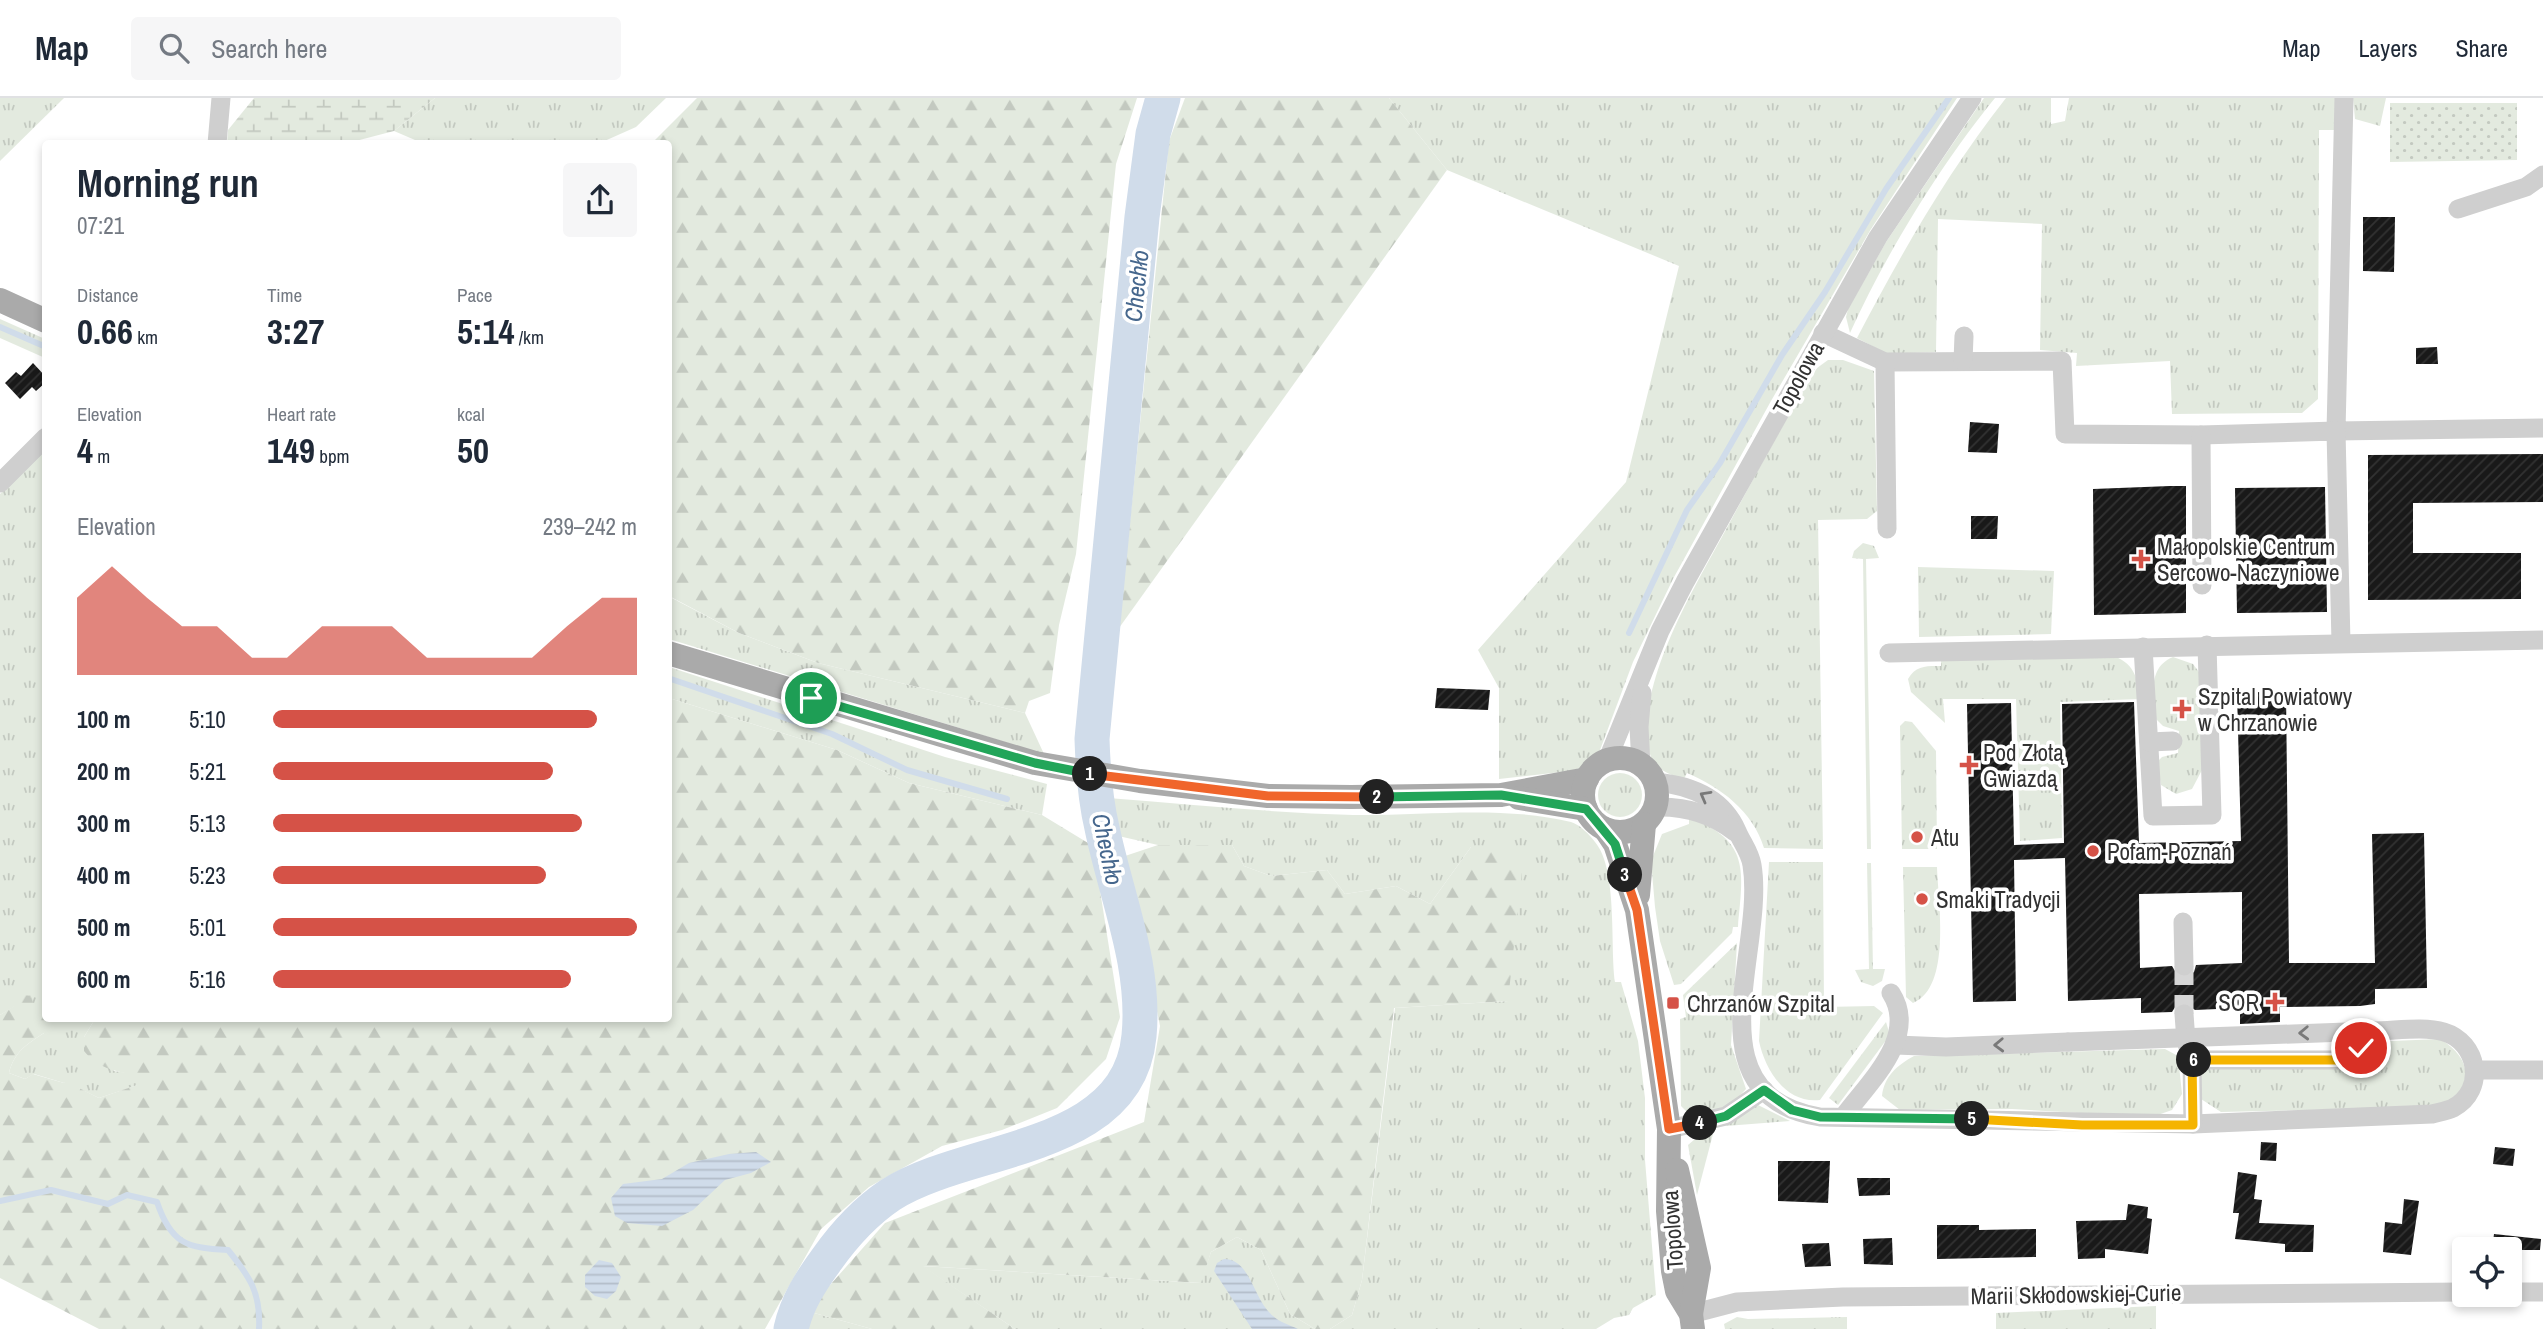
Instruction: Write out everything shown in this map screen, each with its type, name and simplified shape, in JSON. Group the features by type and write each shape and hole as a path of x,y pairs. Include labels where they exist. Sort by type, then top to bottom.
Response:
{"main road":[{"path":"0,300 42,319"},
{"path":"672,654 811,698 1058,769 1140,781 1268,796 1501,795 1586,809 1605,829 1618,832 1649,816 1648,774 1625,759 1599,765 1587,779 1584,789 1586,809"},
{"path":"1501,795 1587,779"},
{"name":"Topolowa","path":"1637,910 1649,816"},
{"name":"Topolowa","path":"1605,829 1615,844 1637,910 1670,1135 1668,1211 1673,1271 1677,1291 1692,1322"}],"street":[{"path":"216,140 221,98"},
{"name":"Topolowa","path":"1607,761 1685,582 1878,237 1972,98"},
{"path":"2341,643 2336,431 2341,135 2344,98"},
{"path":"2458,209 2526,187 2543,176"},
{"path":"1823,333 1885,362 2062,361 2065,434 2201,435 2543,428"},
{"path":"1963,361 1964,336"},
{"path":"1885,362 1888,529"},
{"path":"2201,435 2202,585"},
{"path":"0,483 42,441"},
{"path":"1889,653 2543,640"},
{"path":"2143,647 2153,816 2212,815 2207,645"},
{"name":"Topolowa","path":"1644,671 1639,727 1648,774"},
{"path":"2150,742 2173,741"},
{"path":"1648,774 1707,796 1732,817 1748,850 1753,879 1741,1045 1748,1067 1764,1090 1792,1110 1820,1117 2082,1125 2193,1125 2432,1114 2453,1108 2463,1100 2473,1085 2475,1070 2472,1055 2465,1044 2442,1031 2367,1037 2068,1042 1946,1047 1896,1045"},
{"path":"1649,816 1685,808 1703,813 1739,834"},
{"path":"2183,922 2184,966"},
{"path":"1844,1116 1896,1045 1899,1014 1891,993"},
{"path":"2184,1014 2186,1041 2192,1060 2193,1125"},
{"path":"2192,1060 2346,1060 2357,1056 2367,1037"},
{"path":"2475,1070 2543,1070"},
{"path":"1670,1135 1726,1116 1764,1090"},
{"name":"Marii Skłodowskiej-Curie","path":"1692,1322 1737,1301 1843,1297 2452,1292"},
{"path":"2522,1292 2543,1292"}],"green space":[{"path":"0,98 64,98 0,161"},
{"path":"254,98 435,98 394,131 360,140 227,140 228,130"},
{"path":"435,98 666,98 636,127 607,140 415,140 394,131"},
{"path":"697,98 1137,98 1116,164 1076,554 1059,625 1050,693 1029,701 1025,713 818,663 739,633 672,598 672,140 655,140"},
{"path":"1185,98 1389,98 1447,170 1119,628 1169,141"},
{"path":"1389,98 1957,98 1871,229 1771,401 1673,579 1633,662 1600,750 1583,767 1570,771 1499,779 1499,688 1478,650 1626,482 1679,266 1447,170"},
{"path":"1984,98 1995,98 1954,152 1915,211 1850,333 1846,317 1848,309 1886,242"},
{"path":"2006,98 2051,98 2051,124 2065,121 2069,98 2335,98 2336,130 2319,130 2318,399 2302,413 2172,414 2170,361 2076,366 2077,353 2040,350 2042,224 1938,219 1936,352 1887,354 1857,338 1926,215 1964,155"},
{"path":"2353,98 2386,98 2380,126 2355,119"},
{"path":"2390,103 2517,103 2517,160 2390,162"},
{"path":"0,319 42,338 42,357 0,338"},
{"path":"1828,360 1843,360 1874,371 1877,511 1867,519 1818,520 1823,849 1764,848 1744,812 1723,793 1687,773 1684,779 1657,766 1649,750 1647,723 1651,694 1660,663 1687,602 1794,406 1817,368"},
{"path":"42,451 42,1022 93,1022 84,1037 114,1071 136,1074 138,1085 99,1098 78,1088 78,1075 64,1083 34,1074 25,1079 9,1073 18,1054 44,1033 31,1006 32,996 0,1015 0,494"},
{"path":"1863,543 1874,546 1879,558 1866,559 1871,849 1867,849 1863,559 1852,558 1854,551"},
{"path":"1918,567 2054,571 2051,634 1919,637"},
{"path":"672,598 739,633 818,663 1025,713 1044,754 672,640"},
{"path":"2111,655 2130,666 2141,699 2060,702 2062,838 2020,841 2016,699 1943,699 1945,723 1911,692 1908,679 1918,669 1941,666 1941,659"},
{"path":"2173,657 2193,664 2199,672 2202,770 2192,789 2176,794 2161,785 2157,762 2162,757 2178,753 2179,731 2163,726 2155,718 2153,691 2159,668"},
{"path":"672,668 945,757 1047,784 1042,815 909,783 837,750 672,699"},
{"path":"672,699 837,750 909,783 1042,815 1093,846 1120,1017 1106,1059 1057,1108 1002,1130 942,1146 869,1187 821,1229 765,1329 99,1329 0,1278 0,1015 14,1006 13,1003 23,995 32,996 34,1011 41,1010 42,1022 46,1024 44,1033 18,1054 9,1073 25,1079 33,1074 64,1083 74,1071 78,1075 79,1088 99,1098 137,1085 135,1075 113,1070 89,1057 84,1051 84,1037 93,1022 672,1022"},
{"path":"1905,721 1912,722 1936,751 1937,849 1902,849 1900,726"},
{"path":"1620,773 1635,780 1642,795 1635,810 1620,817 1605,810 1598,795 1605,780"},
{"path":"1108,798 1322,814 1517,814 1571,822 1584,830 1602,854 1607,870 1612,909 1615,982 1621,982 1638,1041 1645,1098 1645,1160 1656,1295 1633,1308 1629,1315 1614,1318 1596,1329 1330,1329 1352,1315 1362,1280 1395,1008 1508,1001 1471,847 1430,904 1396,886 1345,894 1327,870 1271,876 1244,866 1232,845 1158,845 1114,835"},
{"path":"1689,818 1724,837 1733,848 1739,860 1741,874 1740,907 1738,927 1733,927 1732,933 1681,984 1674,985 1660,941 1651,861 1662,834 1689,824"},
{"path":"1158,845 1232,845 1244,866 1271,876 1327,870 1345,894 1396,886 1430,904 1471,847 1524,852 1508,1001 1394,1008 1362,1280 1352,1315 1330,1329 1315,1329 1290,1314 1261,1250 1237,1237 1211,1252 1201,1283 923,1266 1015,1329 872,1329 807,1311 885,1223 1144,1122 1160,1026 1125,856"},
{"path":"1769,862 1823,862 1824,1007 1874,1006 1883,1013 1820,1100 1797,1097 1787,1091 1766,1063 1759,1041"},
{"path":"1867,863 1871,863 1873,969 1885,969 1882,981 1873,986 1861,982 1855,970 1869,969"},
{"path":"1903,867 1937,867 1940,921 1938,962 1933,980 1925,994 1913,1003 1906,997"},
{"path":"1737,943 1731,1045 1746,1089 1733,1103 1705,1116 1702,1111 1686,1111 1681,1106 1680,1019 1686,1017 1683,995"},
{"path":"1886,1022 1889,1032 1887,1039 1838,1105 1829,1098"},
{"path":"2440,1039 2460,1057 2466,1076 2463,1086 2456,1094 2432,1107 2221,1112 2201,1099 2201,1074 2208,1069 2353,1066 2367,1042"},
{"path":"2165,1049 2178,1056 2182,1094 2172,1110 2152,1117 2012,1109 1900,1110 1882,1096 1885,1083 1892,1072 1914,1056"},
{"path":"1758,1105 1790,1121 1726,1126"},
{"path":"1713,1134 1697,1195 1688,1145 1695,1139"},
{"path":"1237,1237 1261,1250 1290,1314 1315,1329 1015,1329 922,1266 1200,1283 1211,1252"},
{"path":"2156,1306 2156,1329 1996,1329 1996,1313"},
{"path":"807,1311 872,1329 803,1329"},
{"path":"1737,1317 1847,1317 1847,1329 1725,1329 1724,1324"}],"water":[{"path":"756,1152 771,1162 751,1173 725,1180 693,1210 662,1226 627,1223 615,1216 611,1198 623,1184 662,1179 689,1163 729,1154"},
{"path":"1224,1259 1240,1266 1273,1316 1298,1329 1252,1329 1214,1271 1217,1263"},
{"path":"599,1260 612,1263 621,1277 616,1291 607,1299 595,1296 585,1287 585,1275"}],"building":[{"path":"2363,217 2395,217 2394,272 2363,271"},
{"path":"2437,347 2438,364 2416,364 2416,348"},
{"path":"33,363 42,373 42,386 36,391 32,387 20,399 5,383 16,372 21,376"},
{"path":"1970,422 1999,424 1997,453 1968,452"},
{"path":"2543,454 2543,502 2413,503 2413,553 2521,553 2521,599 2368,600 2368,455"},
{"path":"2186,486 2186,613 2094,615 2093,489"},
{"path":"2325,487 2327,612 2237,613 2235,488"},
{"path":"1971,516 1998,516 1997,539 1971,539"},
{"path":"1437,688 1490,690 1488,710 1435,708"},
{"path":"2286,691 2289,963 2375,963 2372,834 2424,833 2427,988 2375,989 2375,1004 2360,1006 2280,1007 2280,1022 2240,1024 2240,1008 2195,1010 2184,1002 2177,1004 2172,1012 2141,1013 2141,998 2068,1001 2065,858 2014,860 2016,1001 1973,1002 1967,704 2011,703 2014,845 2064,843 2062,704 2134,702 2139,843 2241,841 2237,693","holes":["2242,892 2242,963 2196,965 2194,972 2185,978 2178,976 2172,966 2140,968 2139,894"]},
{"path":"2261,1142 2277,1143 2276,1161 2260,1160"},
{"path":"2495,1147 2515,1149 2513,1166 2493,1164"},
{"path":"1778,1161 1830,1161 1828,1203 1778,1201"},
{"path":"2238,1172 2257,1175 2254,1199 2262,1200 2259,1223 2314,1225 2313,1252 2285,1252 2285,1244 2235,1239 2239,1213 2233,1213"},
{"path":"1857,1178 1890,1178 1890,1195 1859,1196"},
{"path":"2404,1199 2419,1201 2411,1255 2383,1252 2385,1222 2402,1224"},
{"path":"2128,1204 2148,1207 2147,1218 2152,1219 2148,1254 2105,1249 2105,1258 2078,1259 2076,1221 2126,1220"},
{"path":"1937,1225 1979,1225 1979,1230 2036,1229 2036,1257 1937,1259"},
{"path":"2494,1234 2541,1239 2540,1250 2522,1250 2522,1237 2494,1237"},
{"path":"1892,1238 1893,1265 1864,1264 1863,1239"},
{"path":"1829,1243 1831,1266 1805,1267 1802,1244"}],"waterway":[{"name":"Chechło","path":"791,1329 801,1301 821,1267 864,1216 890,1195 922,1179 1039,1141 1076,1125 1106,1103 1128,1074 1139,1036 1138,983 1100,817 1092,739 1142,217 1153,134 1163,98"},
{"path":"1629,633 1687,510 1720,463 1782,355 1825,292 1886,189 1949,98"},
{"path":"0,327 42,345"},
{"path":"672,679 832,734 907,770 1007,799"},
{"name":"Chechło","path":"1088,822 1102,828 1111,827"},
{"path":"0,1201 51,1190 108,1204 127,1195 157,1202 168,1227 182,1241 202,1248 228,1250 256,1295 259,1329"}],"tunnel":[{"path":"2184,966 2184,1014"}],"place":[{"name":"Małopolskie Centrum Sercowo-Naczyniowe","path":"2141,559"},
{"name":"Szpital Powiatowy w Chrzanowie","path":"2182,709"},
{"name":"Pod Złotą Gwiazdą","path":"1969,765"},
{"name":"Atu","path":"1917,837"},
{"name":"Pofam-Poznań","path":"2093,851"},
{"name":"Smaki Tradycji","path":"1922,899"},
{"name":"SOR","path":"2275,1002"},
{"name":"Chrzanów Szpital","path":"1673,1003"}],"route":[{"path":"811,698 1058,769 1140,781 1268,796 1501,795 1586,809 1615,844 1637,910 1669,1129 1726,1116 1744,1107 1764,1090 1777,1102 1792,1110 1820,1117 2009,1120 2082,1125 2193,1125 2192,1060 2346,1060 2357,1056 2361,1048"}]}
